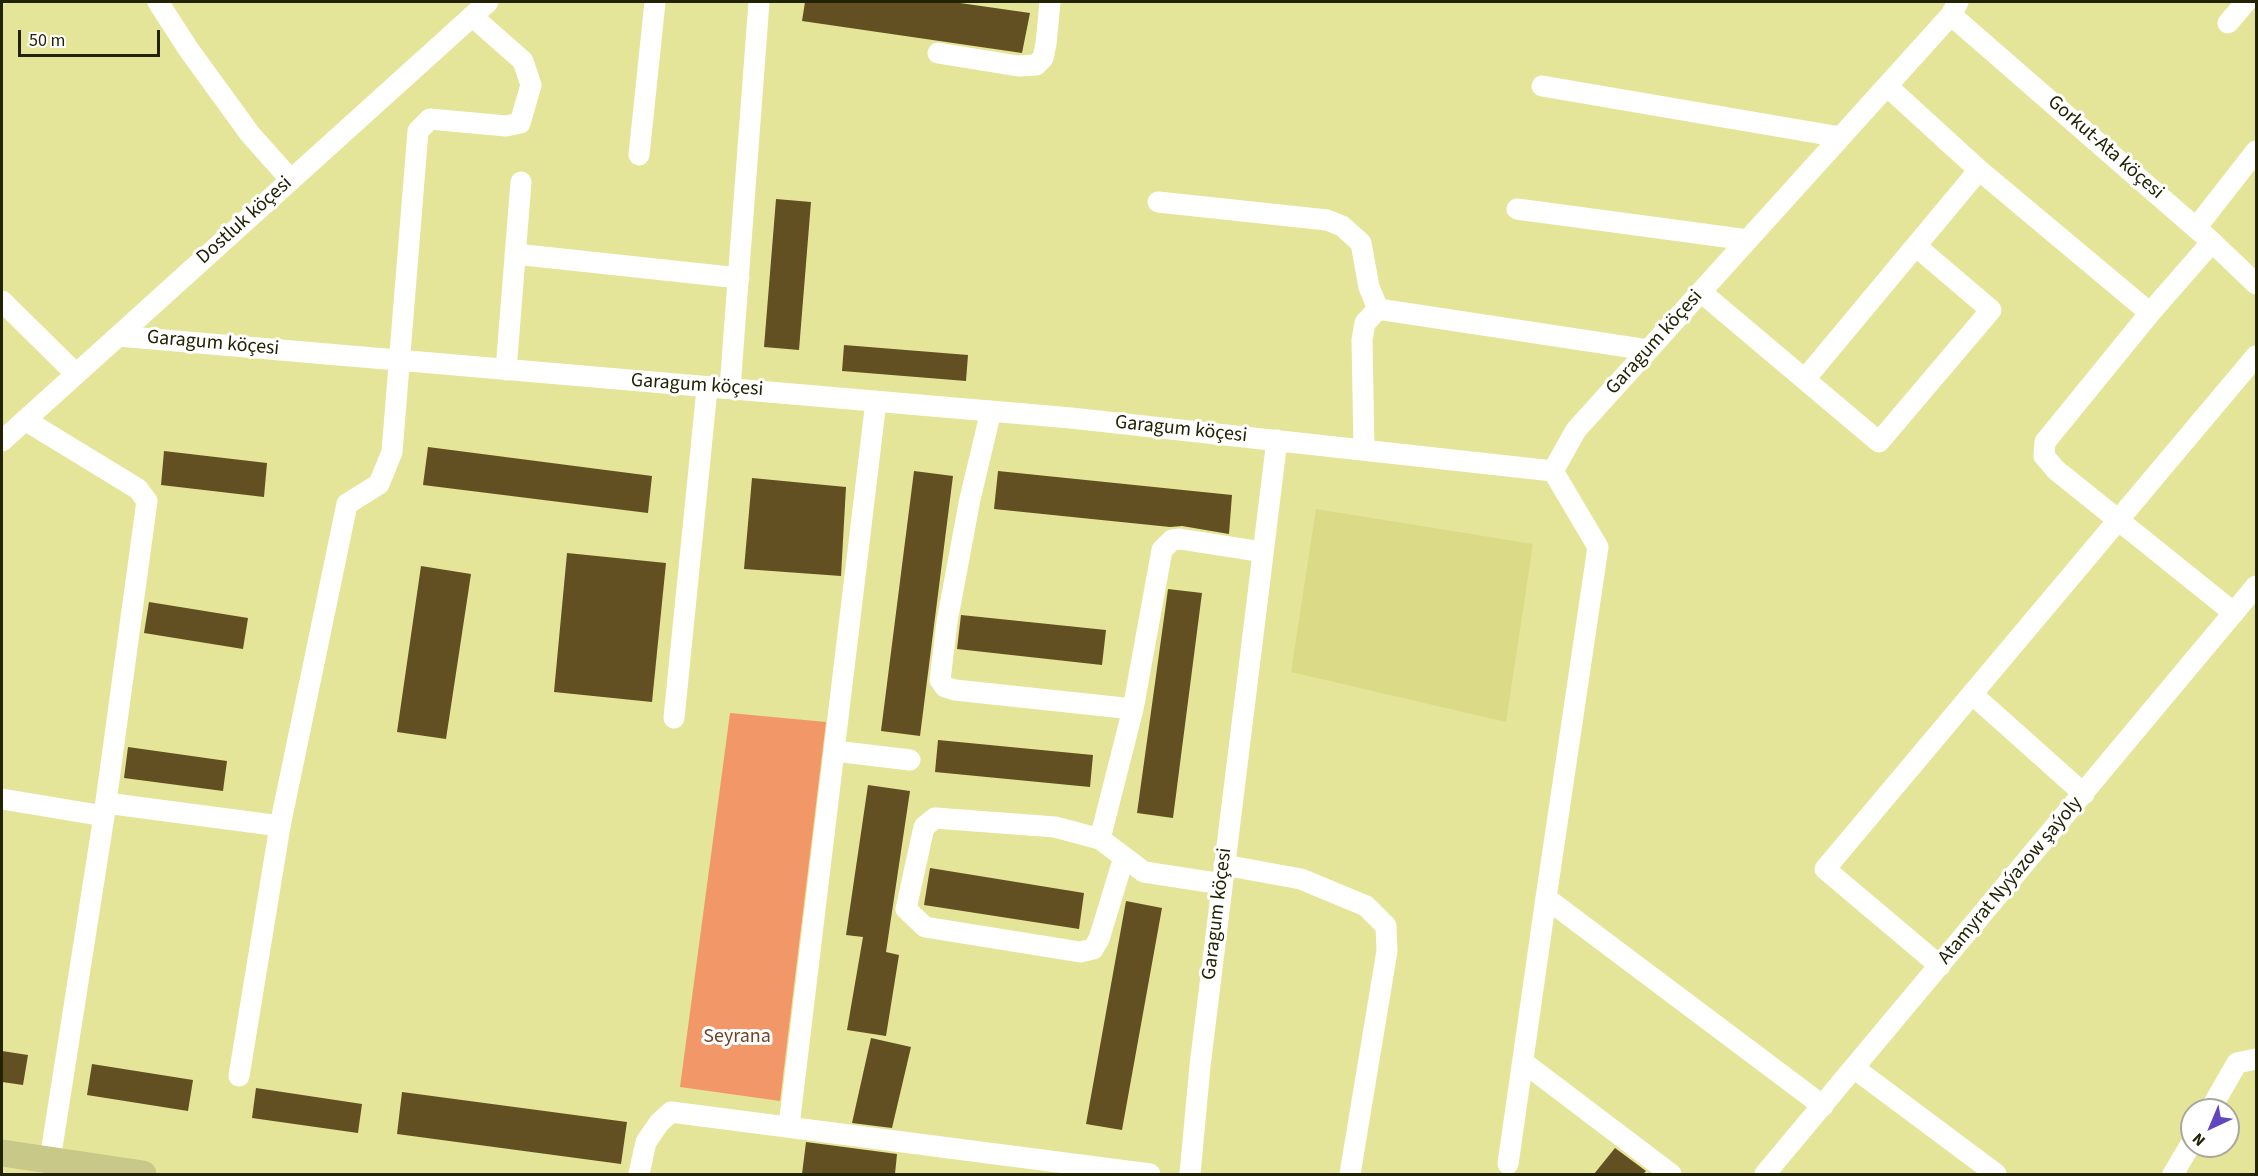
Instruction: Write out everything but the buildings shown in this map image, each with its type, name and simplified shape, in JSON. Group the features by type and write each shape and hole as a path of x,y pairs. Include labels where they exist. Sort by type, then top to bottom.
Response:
{"main road":[{"path":"2,1153 143,1174"}],"street":[{"path":"158,2 189,50 250,134 291,180"},
{"name":"Dostluk köçesi","path":"2,441 488,2"},
{"path":"639,155 655,2"},
{"path":"730,388 759,2"},
{"path":"938,53 1012,65 1036,65 1043,58 1050,2"},
{"path":"2228,23 2246,2"},
{"name":"Garagum köçesi","path":"118,336 991,411 1553,471 1576,430 1955,8"},
{"name":"Gorkut-Ata köçesi","path":"1955,8 2256,284"},
{"path":"239,1076 280,826 347,504 379,484 392,452 418,131 430,119 506,126 520,123 531,85 524,61 472,16"},
{"path":"1542,86 1840,137"},
{"path":"1887,86 1979,170 2150,313"},
{"path":"2234,613 2056,470 2044,456 2045,442 2150,313 2204,235 2256,151"},
{"path":"1805,379 1979,170"},
{"path":"506,370 521,182"},
{"path":"1158,202 1327,220 1342,226 1361,243 1369,286 1378,309"},
{"path":"1517,209 1748,240"},
{"path":"1701,292 1879,442 1991,310 1917,247"},
{"path":"515,254 739,278"},
{"path":"2,301 76,374"},
{"path":"1378,309 1648,350"},
{"path":"1364,450 1362,340 1365,322 1378,309"},
{"path":"1940,966 1825,869 2256,356"},
{"path":"674,718 707,388"},
{"path":"789,1126 876,401"},
{"path":"991,411 953,588 940,680 945,687 955,690 1133,709"},
{"path":"25,420 138,489 147,501 105,810 50,1160"},
{"name":"Garagum köçesi","path":"1190,1174 1200,1066 1277,441"},
{"path":"1508,1164 1598,547 1553,471"},
{"path":"1100,839 1133,709 1156,572 1166,543 1172,540 1196,540 1263,552"},
{"name":"Atamyrat Nyýazow şaýoly","path":"1765,1174 2256,586"},
{"path":"1972,694 2084,794"},
{"path":"835,752 910,760"},
{"path":"2,799 280,826"},
{"path":"1124,857 1099,939 1093,949 1080,952 926,927 906,909 924,827 935,818 1055,827 1100,839 1124,857 1144,872 1301,879 1366,906 1386,926 1387,951 1350,1174"},
{"path":"1546,898 1823,1106"},
{"path":"2217,1098 2237,1063 2256,1059"},
{"path":"1523,1062 1671,1174"},
{"path":"1854,1068 1996,1174"},
{"path":"639,1174 646,1142 659,1123 671,1112 1150,1174"},
{"path":"2174,1174 2183,1158"}],"shaded area":[{"path":"1316,509 1533,544 1506,722 1291,672"}],"green space":[{"name":"Seyrana","path":"730,713 826,722 780,1101 680,1087"}]}
